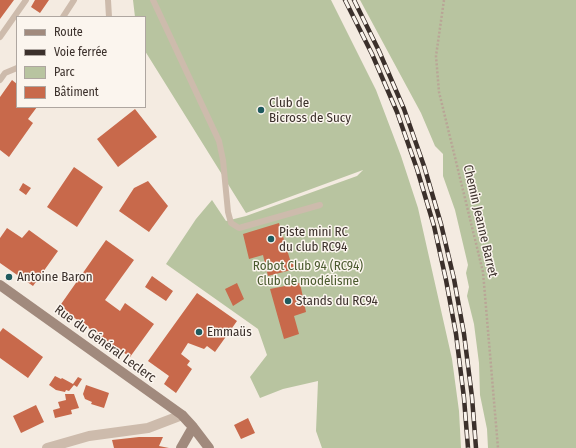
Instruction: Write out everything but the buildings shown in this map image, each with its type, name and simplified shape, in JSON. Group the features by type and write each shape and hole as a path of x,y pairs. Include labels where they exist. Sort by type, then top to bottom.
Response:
{"main road":[{"name":"Rue du Général Leclerc","path":"0,285 182,416 193,427 209,448"},
{"path":"181,448 193,427"}],"street":[{"path":"47,448 89,436 148,428 182,416"}],"lane":[{"path":"0,37 26,0"},
{"path":"64,16 74,0"},
{"path":"108,0 109,16"},
{"path":"153,0 219,141 223,160 228,212 231,224 239,228 320,205"},
{"path":"0,80 5,73 16,68"}],"path":[{"name":"Chemin Jeanne Barret","path":"444,0 436,56 440,92 484,272 498,448"}],"green space":[{"name":"Robot Club 94 (RC94) Club de modélisme","path":"133,0 331,0 376,90 401,156 418,208 452,359 459,411 461,448 322,448 316,431 318,381 283,389 260,398 250,377 267,355 258,329 166,264 196,219 212,200 226,221 246,216 357,176 363,170 246,213 146,53 146,16 135,16"},
{"path":"360,0 576,0 576,448 488,448 487,429 480,395 479,363 474,324 467,296 469,287 466,273 468,265 455,210 443,176 443,154 435,146 421,113"}],"railway":[{"path":"345,0 372,54 397,112 417,169 434,226 456,334 464,398 468,448"},
{"path":"354,0 379,51 404,109 424,166 441,224 454,279 464,334 472,397 476,448"}],"place":[{"name":"Club de Bicross de Sucy","path":"261,110"},
{"name":"Piste mini RC du club RC94","path":"271,239"},
{"name":"Antoine Baron","path":"9,277"},
{"name":"Stands du RC94","path":"288,301"},
{"name":"Emmaüs","path":"199,332"}]}
